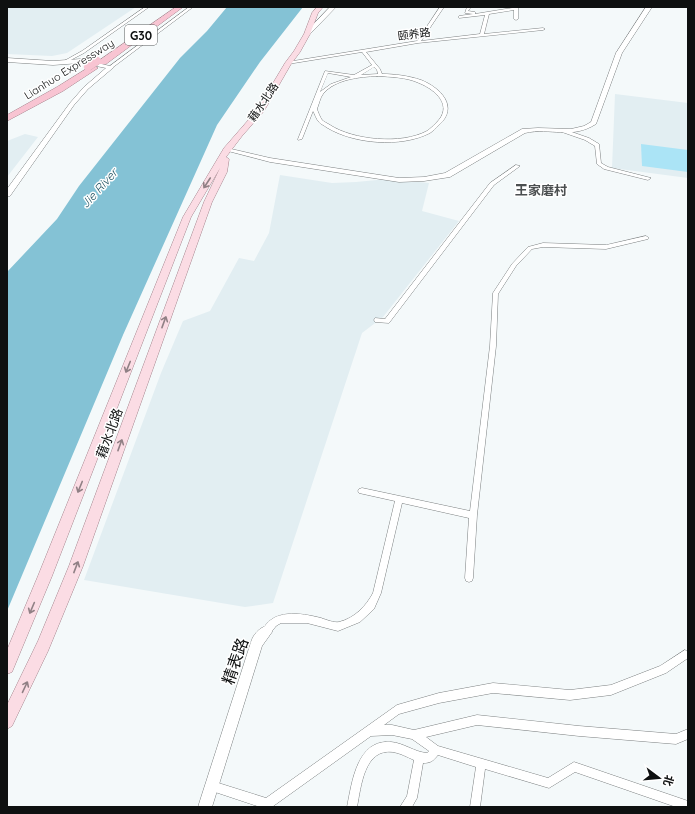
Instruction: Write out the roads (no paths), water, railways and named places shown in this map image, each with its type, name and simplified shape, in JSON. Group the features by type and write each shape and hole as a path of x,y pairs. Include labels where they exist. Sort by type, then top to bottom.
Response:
{"highway":[{"name":"Lianhuo Expressway","path":"96,65 173,7"},
{"name":"Lianhuo Expressway","path":"13,113 96,65 180,7"}],"main road":[{"name":"藉水北路","path":"297,52 311,13 316,7"},
{"name":"藉水北路","path":"7,667 40,590 187,217 227,150 260,111 308,34 315,14 320,7"},
{"path":"308,34 333,7"},
{"path":"227,150 270,160 399,180 424,179 447,175 517,134 528,130 580,131 587,129 594,123 620,53 649,7"},
{"path":"7,60 53,63 81,61 111,67"},
{"path":"7,194 72,104 86,88 111,67"},
{"path":"7,184 66,104 72,104"},
{"name":"藉水北路","path":"7,721 43,646 76,566 208,202 223,172 227,150"},
{"name":"精表路","path":"205,807 257,642 266,632"}],"street":[{"path":"66,61 83,52 147,7"},
{"path":"111,67 191,7"},
{"path":"418,42 442,7"},
{"path":"469,7 466,12 485,14"},
{"path":"460,17 516,8 516,19"},
{"path":"482,35 485,14"},
{"name":"颐养路","path":"288,64 418,42 543,29"},
{"path":"363,51 379,70 380,75"},
{"path":"300,139 326,72 354,76 375,65"},
{"path":"380,75 409,79 435,90 444,100 446,107 446,114 442,121 435,127 420,135 407,139 385,141 362,140 342,134 327,126 320,120 316,112 315,105 320,95 326,89 351,78 380,75"},
{"path":"564,131 587,139 597,145 599,164 606,168 648,178"},
{"path":"377,320 387,322 492,184 518,166"},
{"path":"469,578 473,514 493,346 495,294 514,265 530,248 543,245 606,247 646,238"},
{"path":"362,491 473,514"},
{"name":"精表路","path":"266,632 273,623 280,619 307,619 338,627 357,619 371,606 377,593 399,499"},
{"path":"212,786 267,804 397,710 439,698 493,688 570,695 612,690 663,670 684,655"},
{"path":"414,735 477,720 579,731 676,739 688,734"},
{"path":"369,731 392,730 414,735 436,750 548,783 574,767 688,806"},
{"path":"352,807 362,765 367,757 374,751 382,747 391,747 418,758 429,758 436,750"},
{"path":"405,807 412,798 418,758"},
{"path":"475,807 481,764"}],"water":[{"name":"Jie River","path":"227,7 303,7 260,62 217,125 123,335 7,611 7,272 57,219 79,186 180,58 207,31"}],"district":[{"name":"王家磨村","path":"541,190"}]}
